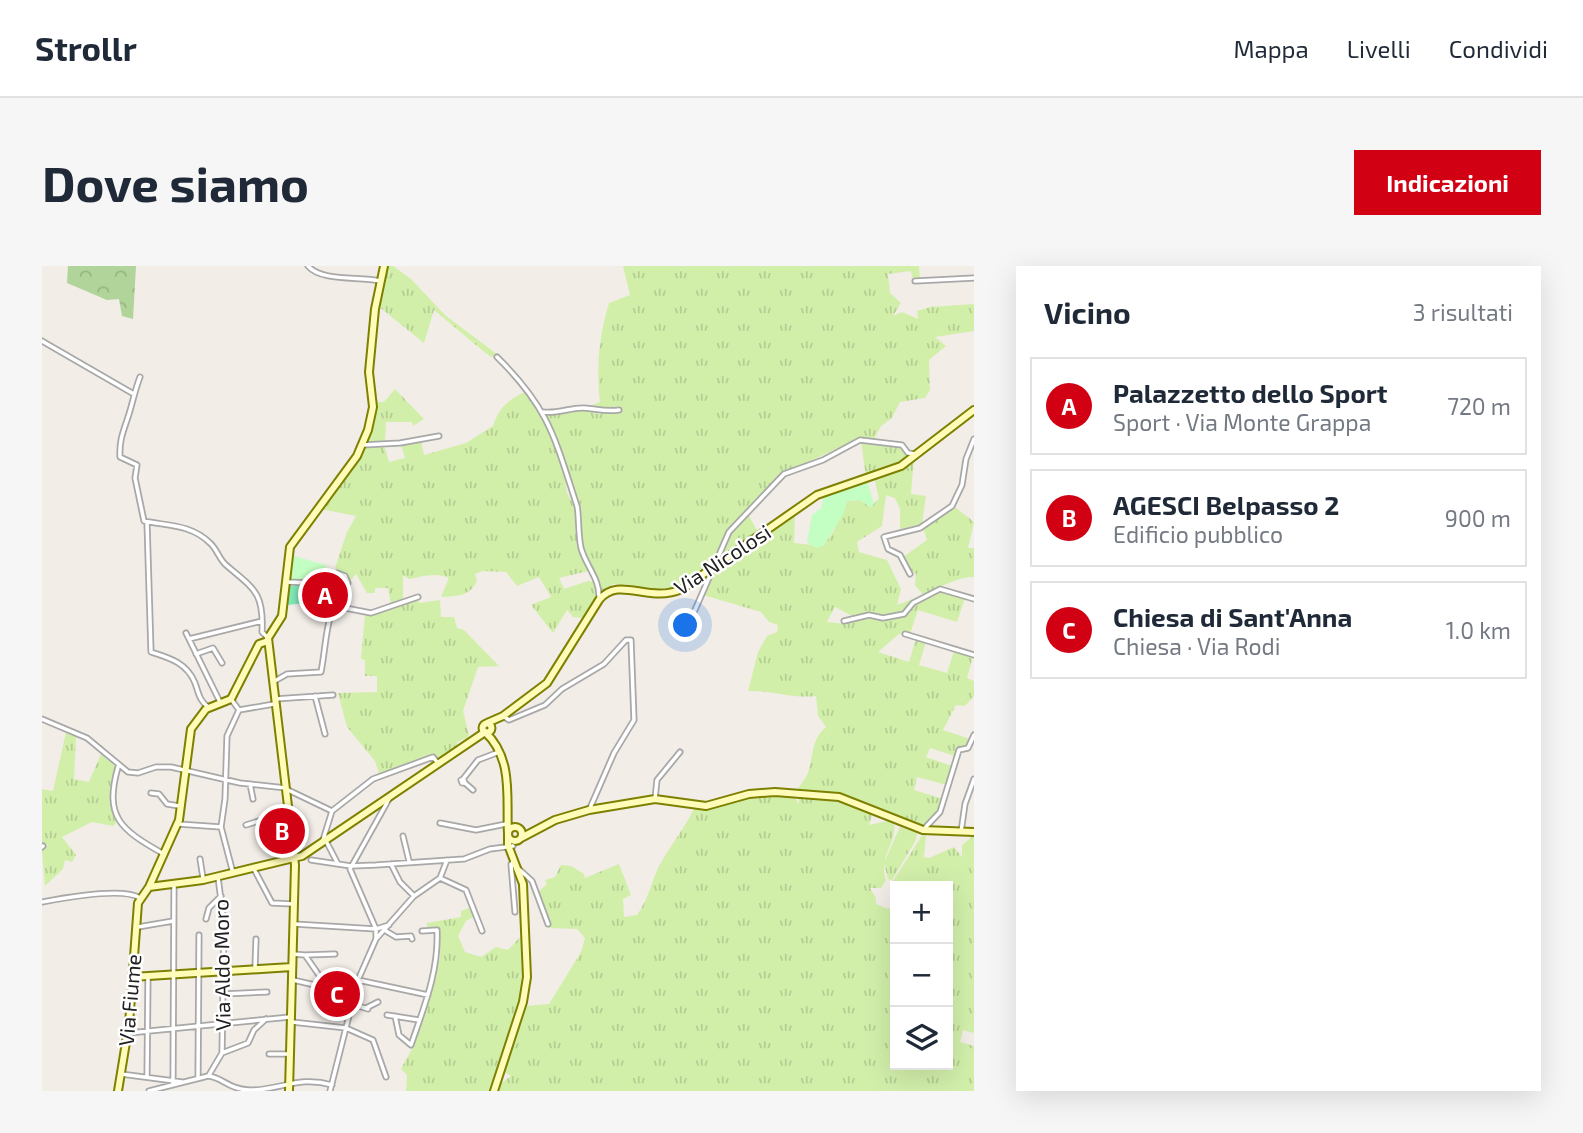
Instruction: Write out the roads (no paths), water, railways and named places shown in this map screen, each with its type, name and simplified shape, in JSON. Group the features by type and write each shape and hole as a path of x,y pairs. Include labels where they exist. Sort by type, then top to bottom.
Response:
{"street":[{"path":"308,266 313,271 329,275 380,281"},
{"path":"42,902 118,894 131,894 140,899 149,887 162,853 178,824 191,729 208,707 231,699 259,644 268,640 282,616 288,553 293,541 363,445 373,412 368,378 384,266"},
{"path":"915,281 974,278"},
{"path":"42,341 132,393"},
{"path":"149,887 218,877 302,856 370,810 380,807 391,795 487,728 552,678 599,600 598,584 585,562 577,532 578,509 565,462 543,412 536,400 497,357"},
{"path":"140,377 132,393 130,413 120,436 120,457 136,462 135,478 147,523 151,652 175,660 188,670 198,697 208,707"},
{"path":"543,412 563,413 583,408 600,412 619,410"},
{"name":"Via Nicolosi","path":"599,600 616,588 650,595 669,594 712,569 817,495 894,469 918,454 974,410"},
{"path":"363,445 400,443 439,436"},
{"path":"910,574 900,555 888,549 884,537 920,528 951,506 962,485 966,459 974,439"},
{"path":"691,619 729,532 784,474 864,440 902,444 908,453 918,454"},
{"path":"147,523 155,521 177,525 203,537 219,553 223,563 252,586 263,606 262,632 268,640 292,858 294,923 289,1087"},
{"path":"273,682 287,674 321,672 327,624 348,583 343,574 337,573 313,583 286,582"},
{"path":"844,621 869,615 883,618 904,614 913,603 940,589 974,599"},
{"path":"335,606 371,612 418,597"},
{"path":"189,639 262,621"},
{"path":"186,632 220,702"},
{"path":"905,634 974,654"},
{"path":"501,717 509,720 545,705 562,689 604,664 626,640 631,640 634,720 614,753 589,810"},
{"path":"196,654 215,648 222,663"},
{"path":"233,873 221,827 226,736 239,710 276,701 333,695"},
{"path":"315,696 326,734"},
{"path":"231,699 239,710"},
{"path":"42,719 87,738 118,767 133,774 162,767 286,788 332,811"},
{"path":"487,728 507,772 508,833 515,843"},
{"path":"968,748 974,735"},
{"path":"923,830 940,812 959,750 968,748 974,752"},
{"path":"473,790 464,781 478,760 499,752"},
{"path":"655,799 657,780 680,752"},
{"path":"338,864 324,841 332,811 373,779 433,757 437,762"},
{"path":"118,767 111,796 121,825 162,853"},
{"path":"961,832 974,779"},
{"path":"250,784 253,799"},
{"path":"311,860 351,866 468,858 515,843 541,827 589,810 655,799 700,806 764,792 831,796 854,802 899,823 923,830 974,832"},
{"path":"151,793 159,794 167,804 181,807"},
{"path":"351,866 378,817 380,807"},
{"path":"370,810 378,817"},
{"path":"246,824 288,812"},
{"path":"440,823 469,830 497,827 508,819"},
{"path":"494,1091 526,984 526,928 515,843 521,831 508,819"},
{"path":"178,824 221,827"},
{"path":"497,827 508,833"},
{"path":"508,833 516,828 541,827"},
{"path":"403,836 409,861"},
{"path":"200,859 203,880"},
{"path":"121,1074 172,1082 208,1076 215,1077 231,1088 251,1090 289,1087 309,1082 331,1088 358,980 376,939 386,931 414,896 440,878 447,860"},
{"path":"515,912 511,864 516,861"},
{"path":"391,863 400,882 414,896"},
{"path":"351,866 375,928 376,939"},
{"path":"254,867 272,903 294,904"},
{"path":"520,870 534,884 548,924"},
{"name":"Via Aldo Moro","path":"218,877 223,972 222,1053"},
{"path":"440,878 464,888 482,931"},
{"path":"172,1082 174,884"},
{"path":"206,919 209,908 221,896"},
{"name":"Via Fiume","path":"118,1091 128,1033 140,899"},
{"path":"136,928 173,920"},
{"path":"294,923 375,928 391,923"},
{"path":"394,1016 399,1035 411,1045 428,995 437,955 437,930 422,931"},
{"path":"386,931 394,937 412,939"},
{"path":"198,1078 199,935"},
{"path":"255,970 256,939"},
{"path":"293,954 335,954"},
{"path":"305,955 323,981 324,987"},
{"path":"132,976 292,968"},
{"path":"146,1077 148,976"},
{"path":"291,979 354,994"},
{"path":"358,980 428,995"},
{"path":"330,989 330,999 367,1009 378,1002"},
{"path":"223,994 267,992"},
{"path":"387,1015 419,1020"},
{"path":"128,1033 266,1019 290,1019 346,1028 375,1042 386,1077"},
{"path":"208,1076 222,1053 248,1043 254,1030 266,1019"},
{"path":"269,1054 290,1054"},
{"path":"149,1091 172,1082"}],"place":[{"name":"Palazzetto dello Sport","path":"325,595"},
{"name":"AGESCI Belpasso 2","path":"282,831"},
{"name":"Chiesa di Sant'Anna","path":"337,994"}]}
